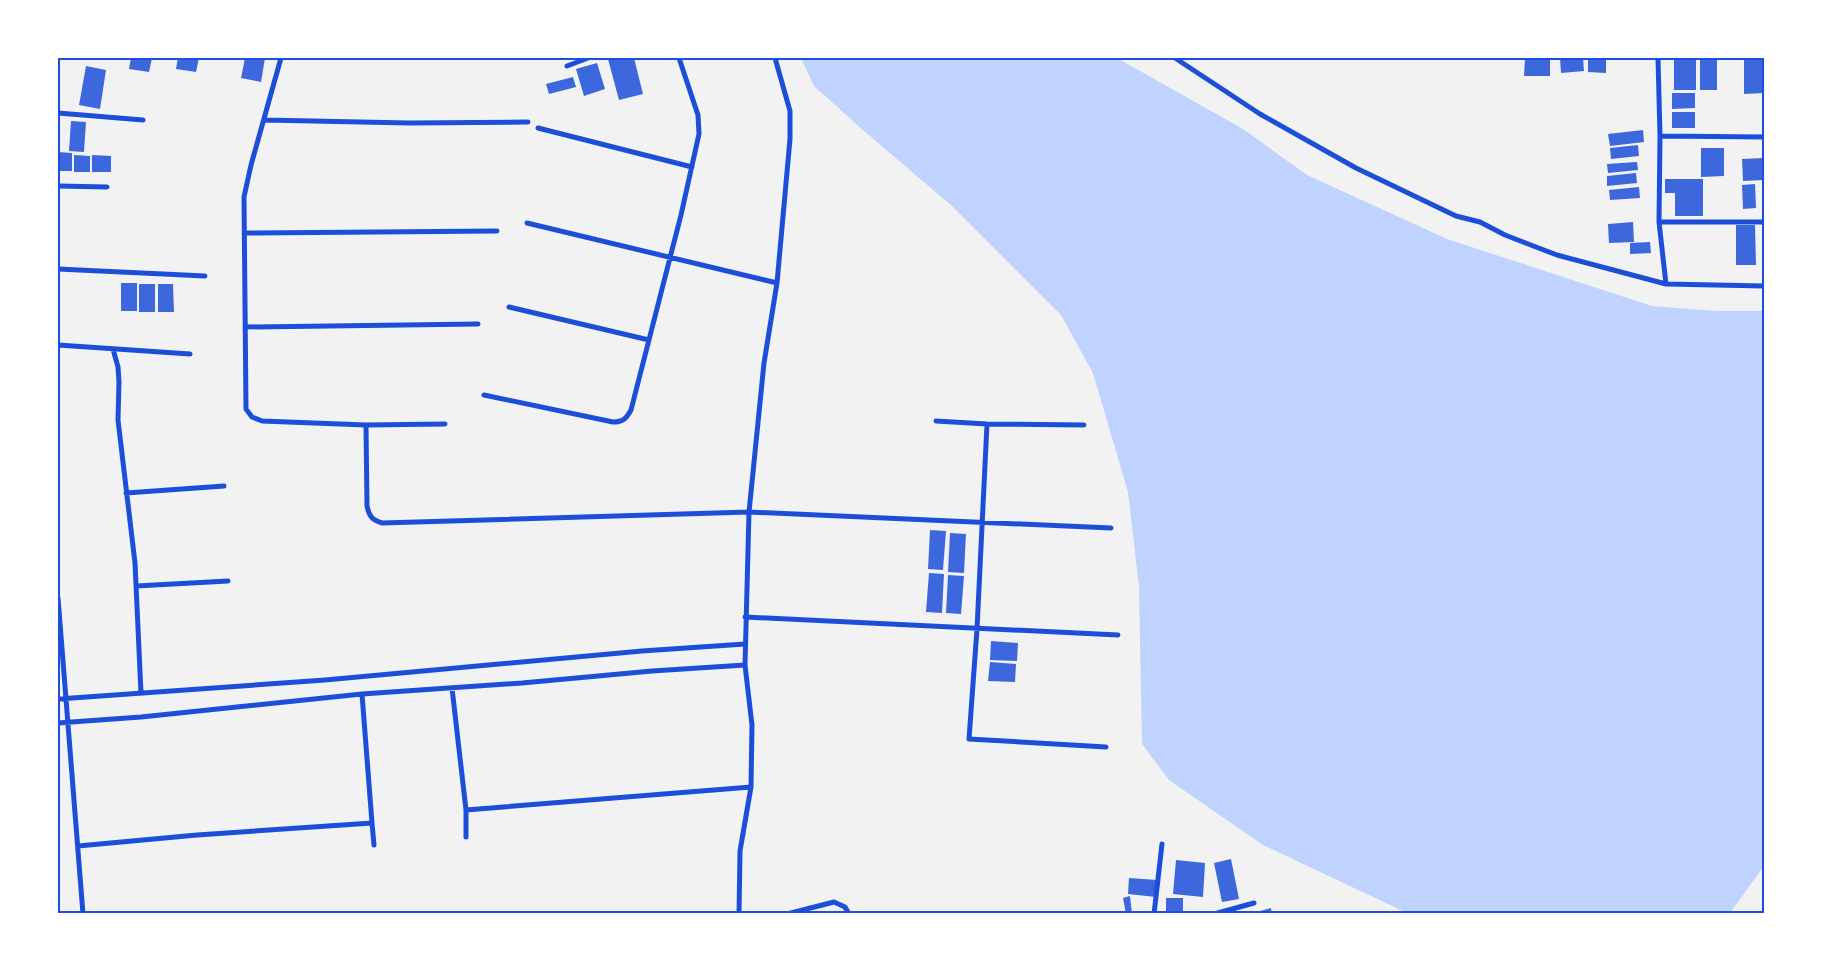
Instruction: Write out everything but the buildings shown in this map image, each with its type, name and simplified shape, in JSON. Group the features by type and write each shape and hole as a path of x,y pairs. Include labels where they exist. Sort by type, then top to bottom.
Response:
{"street":[{"path":"281,58 244,197 246,409 252,417 262,421 366,425 445,424"},
{"path":"567,66 588,58"},
{"path":"484,395 613,422 621,422 627,418 631,410 649,340 699,134 698,115 679,58"},
{"path":"739,914 740,851 751,787 752,725 745,665 749,512 764,363 777,283 790,139 790,111 775,58"},
{"path":"1175,58 1268,118 1356,168 1456,216 1480,222 1505,235 1558,255 1666,284 1764,286"},
{"path":"1658,58 1660,136 1659,222 1666,284"},
{"path":"58,112 143,120"},
{"path":"264,120 409,123 528,122"},
{"path":"538,128 692,167"},
{"path":"1660,136 1764,137"},
{"path":"58,186 107,187"},
{"path":"1659,222 1764,222"},
{"path":"527,223 777,283"},
{"path":"244,233 497,231"},
{"path":"58,270 205,276"},
{"path":"509,307 649,340"},
{"path":"245,327 478,324"},
{"path":"58,345 190,354"},
{"path":"113,348 118,367 118,420 136,586 141,693"},
{"path":"936,420 987,424 1084,425"},
{"path":"987,424 977,629 969,739 1106,747"},
{"path":"366,425 367,506 369,516 382,523 749,512 1110,528"},
{"path":"126,492 224,486"},
{"path":"136,586 228,581"},
{"path":"58,598 83,914"},
{"path":"745,617 1118,635"},
{"path":"58,699 325,680 642,651 745,644"},
{"path":"58,723 141,717 362,694 745,665"},
{"path":"452,688 466,810 466,838"},
{"path":"362,694 374,846"},
{"path":"466,810 751,787"},
{"path":"78,846 206,834 372,823"},
{"path":"1154,914 1162,844"},
{"path":"787,914 834,902 845,908 849,914"},
{"path":"1214,914 1254,903"}],"water":[{"path":"801,58 1117,58 1243,129 1307,175 1447,239 1652,306 1715,311 1764,311 1764,866 1730,913 1407,913 1263,845 1169,780 1142,744 1139,586 1128,492 1093,373 1061,315 952,206 814,86"}]}
